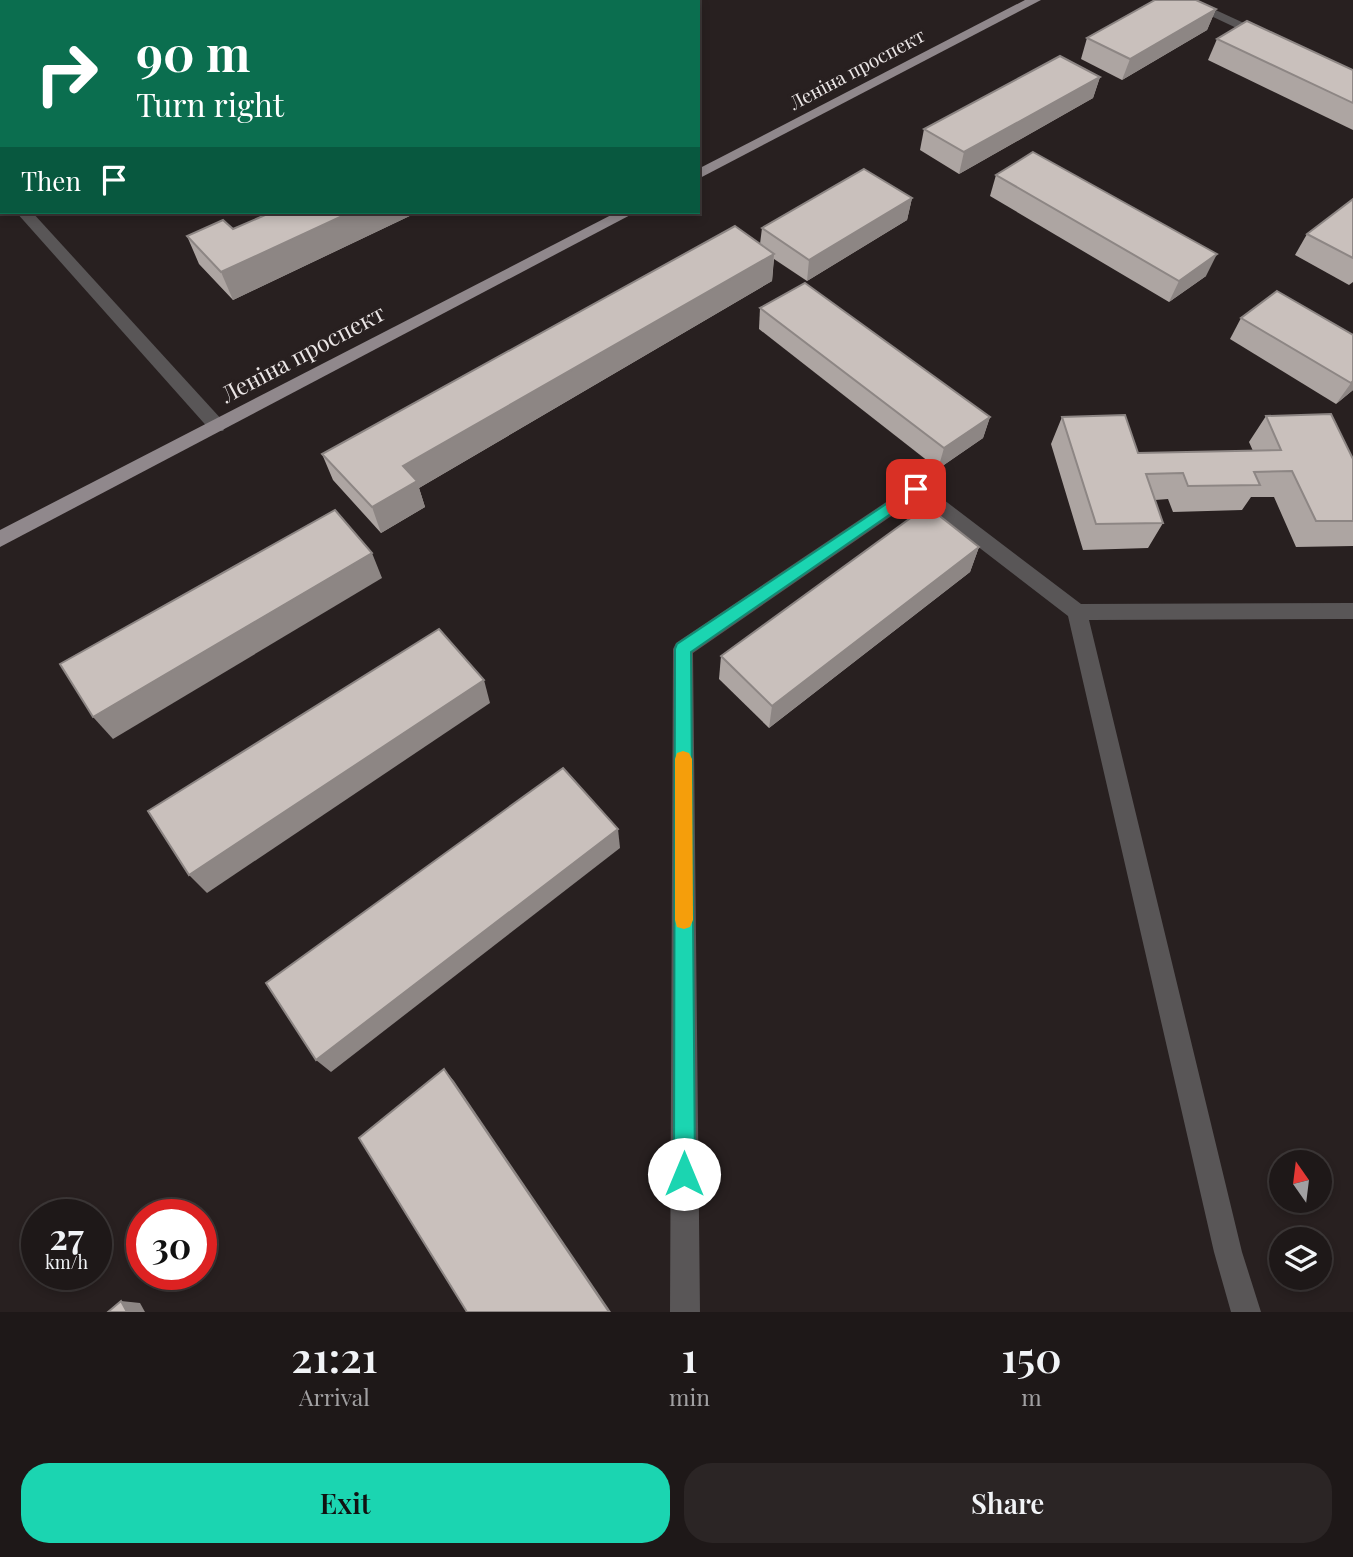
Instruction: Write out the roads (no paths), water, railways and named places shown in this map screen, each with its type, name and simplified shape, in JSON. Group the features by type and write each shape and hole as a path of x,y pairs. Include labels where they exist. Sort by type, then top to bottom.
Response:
{"main road":[{"name":"Леніна проспект","path":"700,174 1035,0"},
{"name":"Леніна проспект","path":"0,539 624,214"}],"street":[{"path":"1183,0 1280,43"},
{"path":"26,214 217,426"},
{"path":"685,1312 683,649 916,489 1077,612 1353,611"},
{"path":"1077,612 1228,1252 1246,1312"}]}
